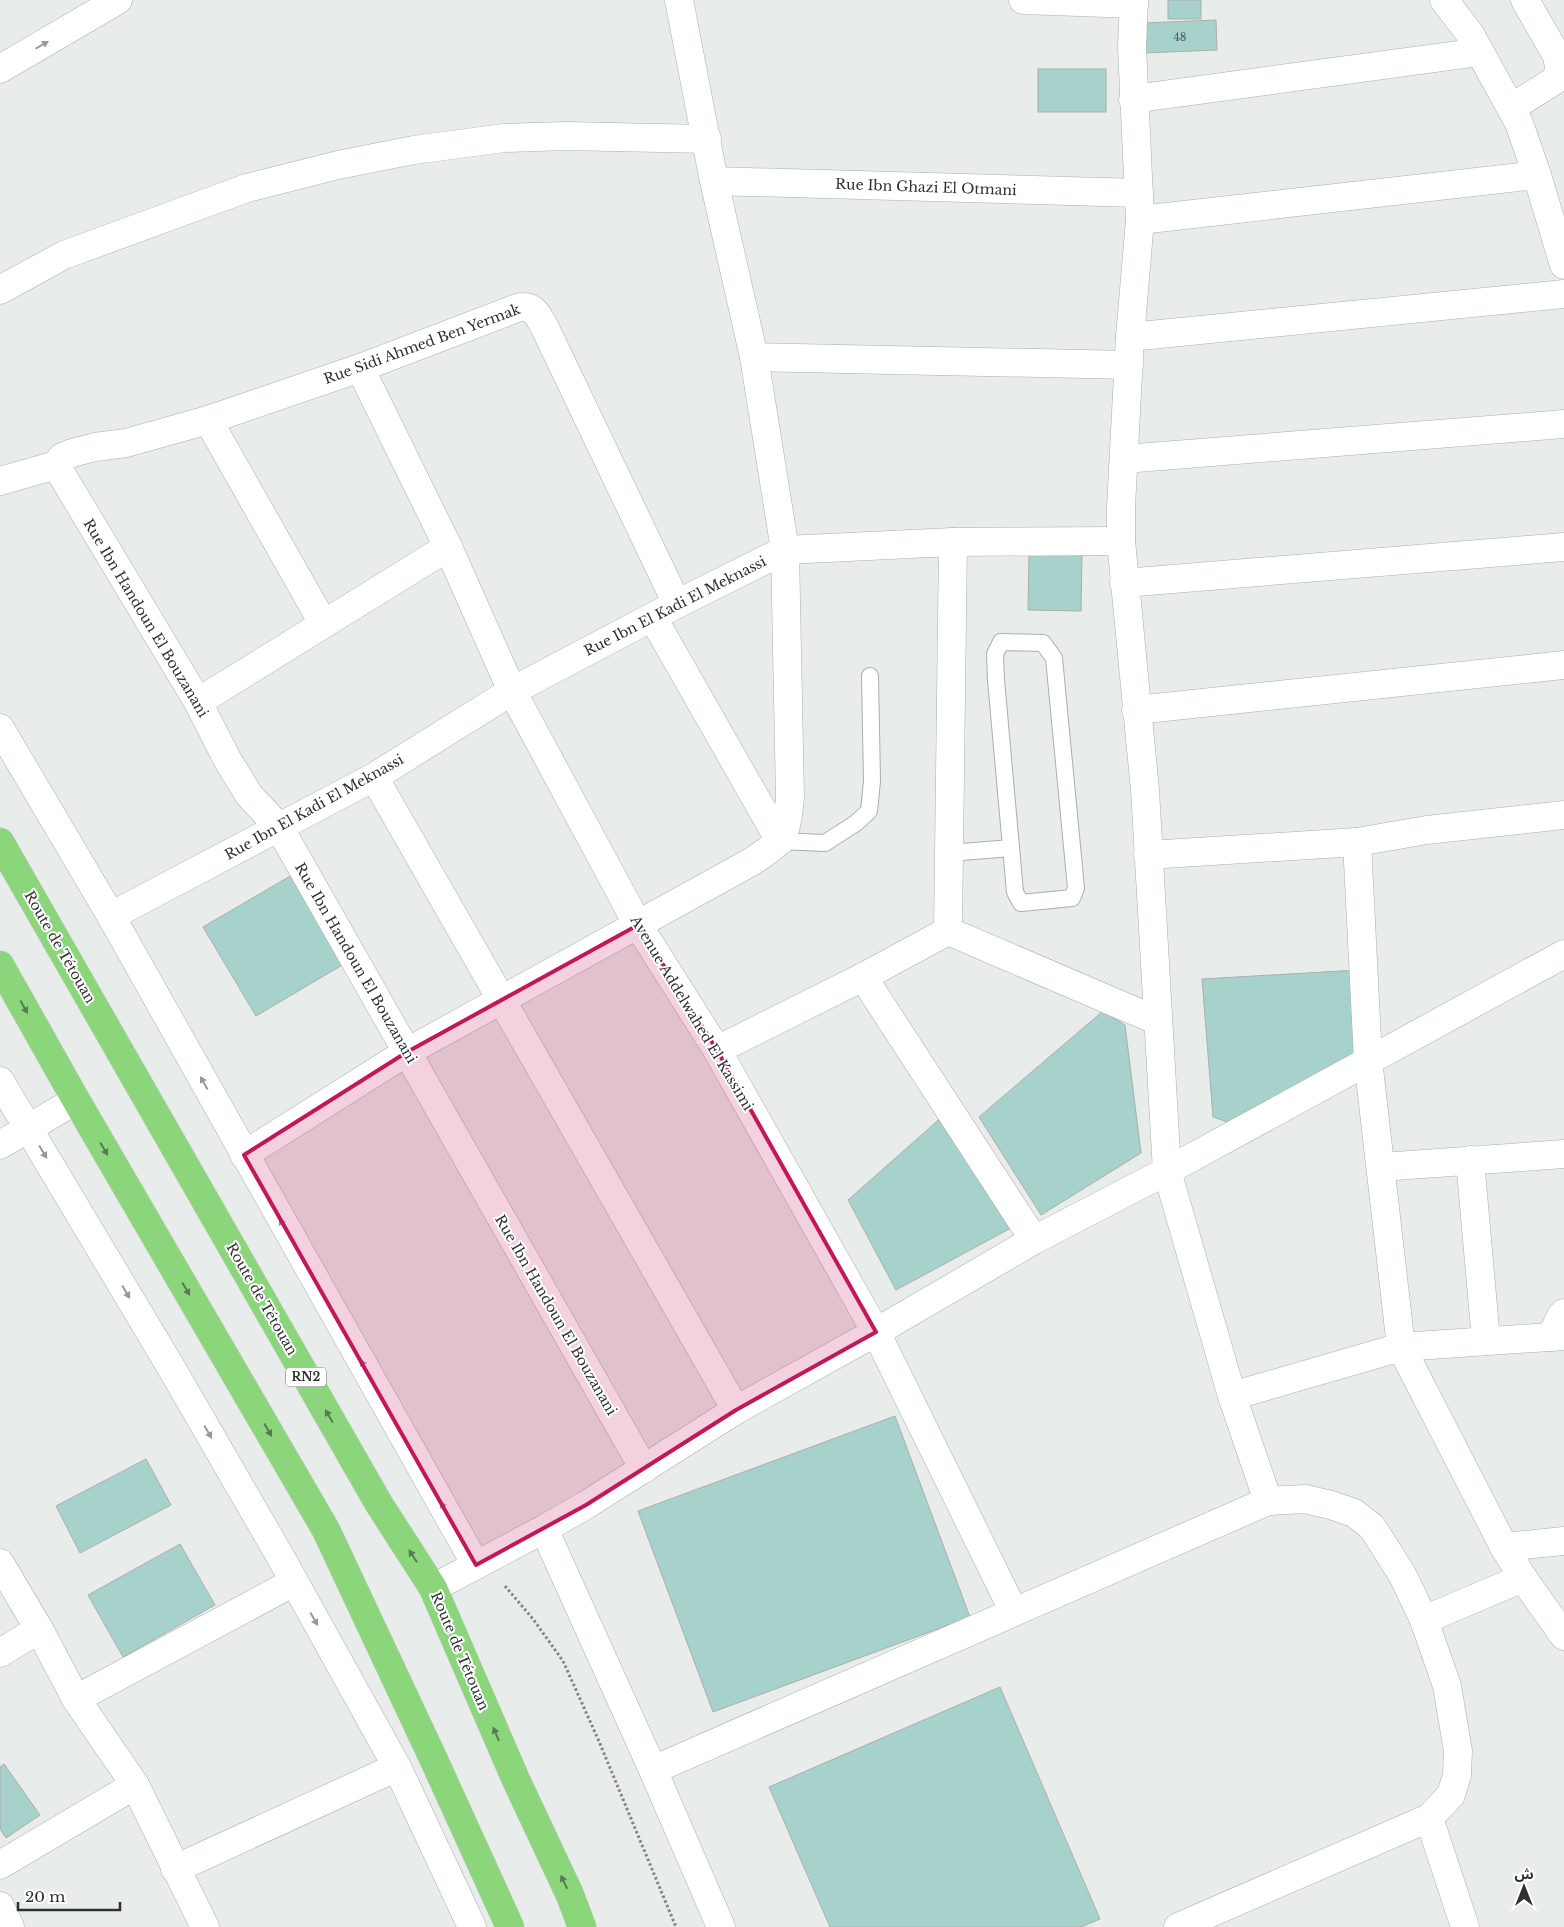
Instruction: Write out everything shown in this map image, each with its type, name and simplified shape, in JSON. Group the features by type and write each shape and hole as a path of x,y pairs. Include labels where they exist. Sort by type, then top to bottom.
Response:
{"highway":[{"name":"Route de Tétouan","path":"0,842 379,1504 433,1588 516,1780 570,1895 582,1927"},
{"path":"0,965 76,1100 326,1530 510,1927"}],"street":[{"path":"0,69 118,0"},
{"path":"244,1155 407,1052 751,862 780,841 785,830 790,798 785,550 754,358 714,181 678,0"},
{"path":"1023,0 1134,2 1132,47 1133,98 1140,220 1130,338 1121,540 1145,790 1167,1171 1232,1396 1268,1502"},
{"path":"1444,0 1470,34 1519,123 1564,265"},
{"path":"1511,108 1554,81 1560,72 1557,56 1525,0"},
{"path":"1133,98 1480,52"},
{"path":"0,290 64,255 247,188 338,165 414,150 504,138 565,136 707,139"},
{"path":"1140,220 1537,175"},
{"name":"Rue Ibn Ghazi El Otmani","path":"714,181 1139,193"},
{"path":"1130,338 1564,294"},
{"name":"Rue Sidi Ahmed Ben Yermak","path":"0,481 56,465 62,457 72,453 96,447 126,443 208,420 360,368 519,307 526,306 535,311 544,326 678,604"},
{"path":"754,358 1129,365"},
{"path":"360,368 448,547 512,691"},
{"path":"208,420 323,623"},
{"path":"1124,459 1564,424"},
{"name":"Rue Ibn Handoun El Bouzanani","path":"56,465 198,702 227,759 249,795 279,827 644,1469"},
{"path":"785,550 953,542 1121,540"},
{"path":"948,931 953,542"},
{"path":"198,702 448,547"},
{"path":"1124,583 1564,547"},
{"name":"Rue Ibn El Kadi El Meknassi","path":"111,916 374,777 512,691 785,550"},
{"path":"653,618 780,841"},
{"path":"1136,710 1564,665"},
{"name":"Avenue Addelwahed El Kassimi","path":"512,691 638,925 717,1050 876,1332 1014,1612"},
{"path":"0,728 111,916 476,1565"},
{"path":"374,777 736,1410"},
{"path":"1148,855 1357,842 1427,830 1564,816"},
{"path":"1357,842 1368,1060 1401,1348 1504,1546 1523,1578 1564,1636"},
{"path":"717,1050 863,977 948,931"},
{"path":"948,931 1158,1021"},
{"path":"433,1588 544,1529 644,1469 736,1410 876,1332 1034,1240 1167,1171 1564,954"},
{"path":"863,977 1034,1240"},
{"path":"0,1081 172,1369 280,1556 397,1767 472,1927"},
{"path":"0,1145 76,1100"},
{"path":"1381,1167 1564,1154"},
{"path":"1470,1160 1486,1341"},
{"path":"1232,1396 1401,1348 1486,1341 1560,1329"},
{"path":"653,1770 1268,1502 1304,1499 1331,1505 1354,1514 1372,1527 1402,1574 1424,1620 1447,1686 1458,1751 1457,1775 1451,1795 1429,1818 1178,1927"},
{"path":"544,1529 653,1770 721,1927"},
{"path":"1504,1546 1564,1541"},
{"path":"0,1562 39,1629 76,1699 134,1785 205,1927"},
{"path":"1424,1620 1523,1578"},
{"path":"76,1699 294,1582"},
{"path":"0,1653 39,1629"},
{"path":"175,1869 397,1767"},
{"path":"0,1865 134,1785"},
{"path":"1429,1818 1465,1927"},
{"path":"0,1906 10,1927"}],"lane":[{"path":"1001,642 1043,643 1054,658 1076,888 1072,898 1021,903 1015,892 1011,848 994,654 1001,642"},
{"path":"780,841 825,843 856,823 870,811 872,781 870,676"},
{"path":"949,853 1011,848"}],"path":[{"path":"476,1565 501,1582 533,1619 563,1661 598,1739 676,1927"}],"highlighted area":[{"path":"638,925 717,1050 876,1332 736,1410 586,1505 476,1565 244,1155 407,1052"}],"building":[{"path":"1168,0 1201,0 1201,19 1168,19"},
{"path":"1216,20 1217,50 1145,53 1143,23"},
{"path":"1038,69 1106,69 1106,112 1038,112"},
{"path":"1029,552 1082,553 1081,611 1028,610"},
{"path":"292,875 344,964 256,1016 203,927"},
{"path":"1358,970 1365,1049 1239,1126 1213,1117 1202,979"},
{"path":"1103,1011 1125,1025 1141,1153 1041,1215 979,1117"},
{"path":"943,1116 1011,1228 896,1290 848,1200"},
{"path":"895,1416 970,1617 713,1712 638,1511"},
{"path":"146,1459 171,1505 80,1553 56,1506"},
{"path":"180,1544 215,1605 123,1657 88,1595"},
{"path":"1000,1687 1100,1919 1081,1927 830,1927 769,1787"},
{"path":"4,1764 40,1815 6,1838 0,1829 0,1767"}]}
